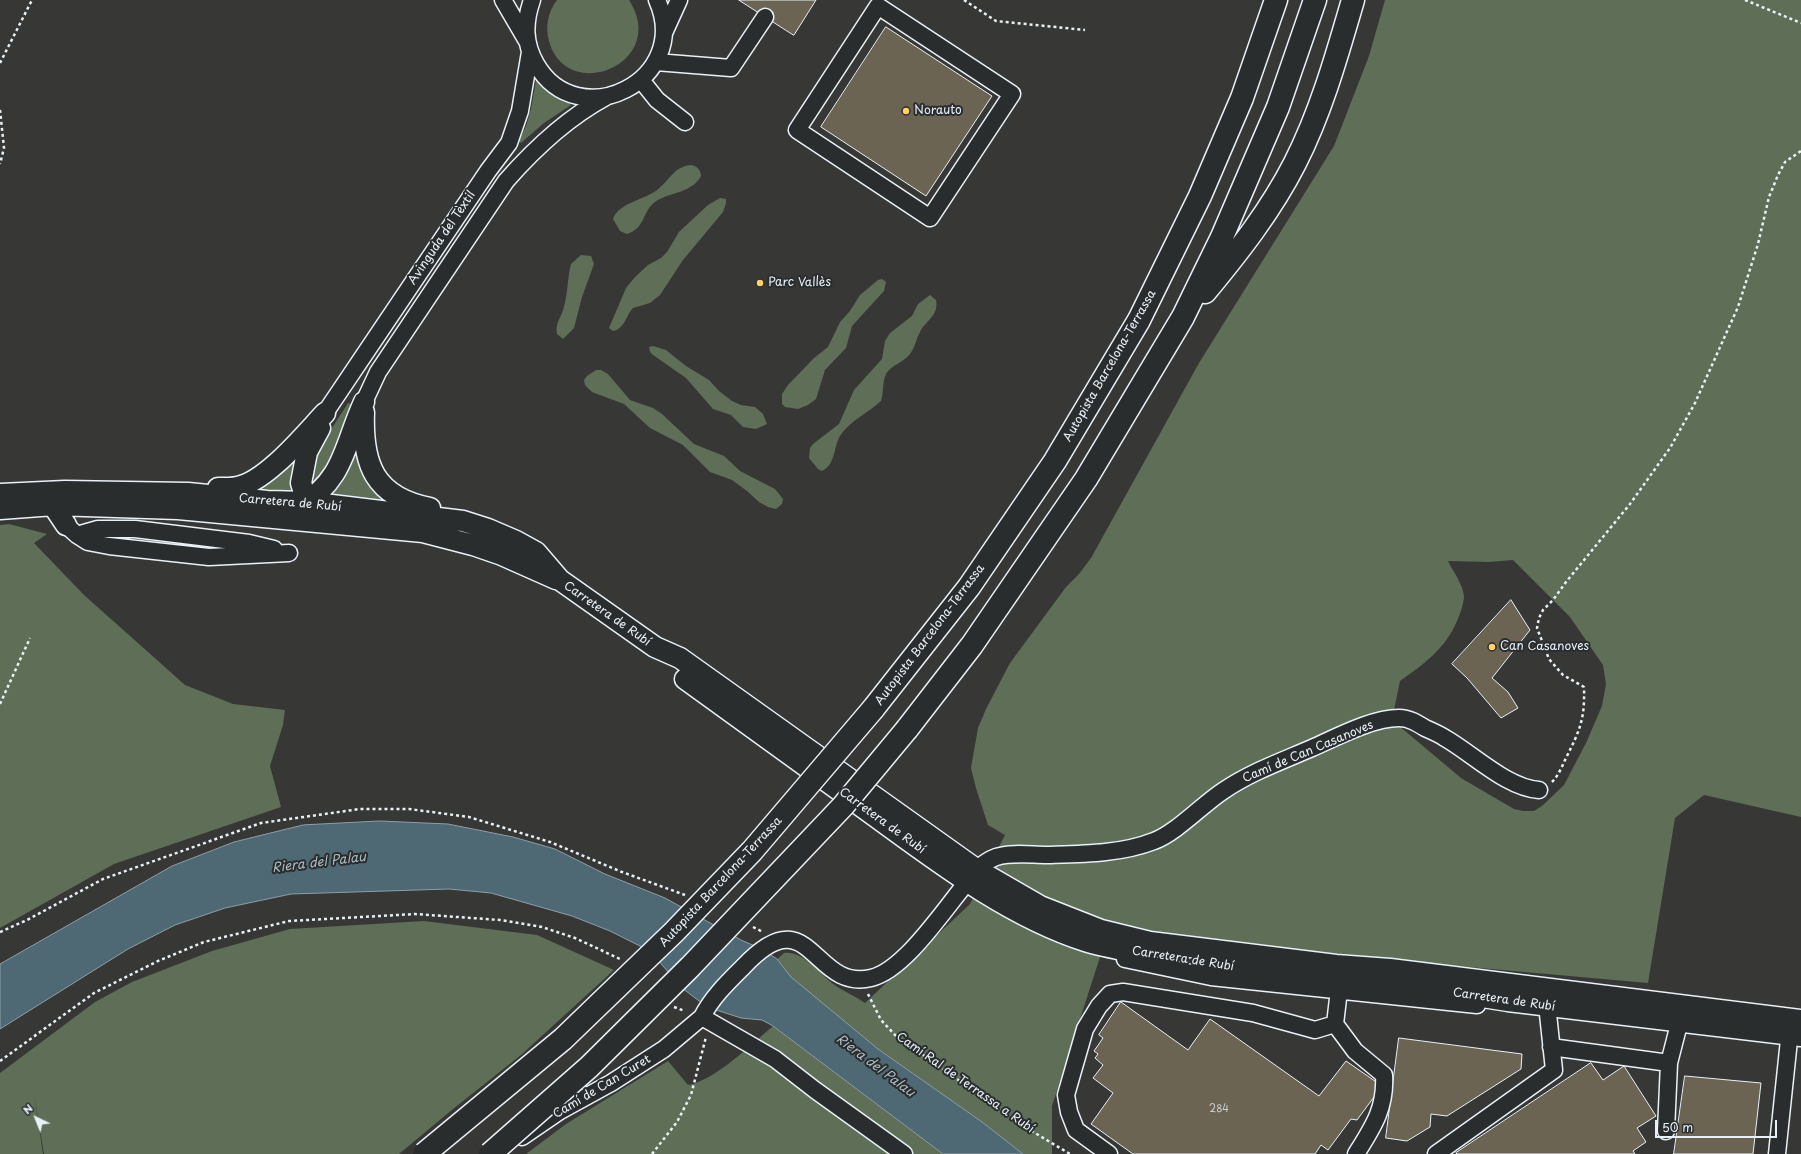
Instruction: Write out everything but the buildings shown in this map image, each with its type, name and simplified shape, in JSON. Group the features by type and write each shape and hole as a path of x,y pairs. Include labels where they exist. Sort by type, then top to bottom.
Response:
{"highway":[{"name":"Autopista Barcelona-Terrassa","path":"424,1154 563,1039 674,932 752,851 873,710 969,587 1055,461 1139,320 1200,196 1242,98 1276,0"},
{"path":"490,1154 589,1067 690,968 843,806 907,729 972,645 1086,479 1183,317 1222,237 1278,107 1315,0"},
{"path":"1183,317 1241,249 1262,219 1295,163 1316,114 1342,39 1353,0"},
{"path":"1342,39 1365,0"}],"main road":[{"path":"223,512 257,509 289,511 306,502 329,483 337,472 346,451 353,426 364,402"},
{"path":"364,402 366,453 372,470 381,484 397,497 415,505 442,511 463,521"},
{"path":"325,413 316,436 307,452 303,468 301,483 306,502 317,511 360,525"},
{"path":"0,501 50,501 67,512 89,485 110,482 218,488 237,487 250,482 273,466 325,413"},
{"name":"Carretera de Rubí","path":"0,494 67,512 115,492 188,493 267,501 306,502 463,521 502,535 536,552 560,580"},
{"name":"Carretera de Rubí","path":"0,509 67,512 148,508 223,512 300,522 360,525 423,532 443,536 502,555 560,580 655,647 680,658 889,807 908,827 972,875 1006,905 1050,927 1084,941 1115,949 1166,958 1273,972 1432,989 1508,1001 1797,1039"},
{"name":"Carretera de Rubí","path":"655,647 671,668 898,833 1005,895 1022,903 1040,906 1101,930 1150,942 1336,965 1390,969 1801,1020"}],"street":[{"path":"503,0 542,73 560,88 582,97 606,97 625,91 641,80 656,62 662,48 664,33 662,10 657,0"},
{"name":"Avinguda del Tèxtil","path":"325,413 475,190 509,143 520,111 528,47 526,20 532,0"},
{"path":"664,33 680,0"},
{"path":"877,3 1012,94 930,218 797,130 877,3"},
{"path":"656,62 731,68 765,16"},
{"path":"641,80 657,100 685,122"},
{"name":"Avinguda del Tèxtil","path":"364,402 378,372 506,181 552,134 588,106 606,97"},
{"path":"67,512 98,528 135,529 249,543 289,553 209,557 108,546 88,542 67,512"},
{"name":"Camí de Can Casanoves","path":"972,875 984,863 998,856 1115,850 1138,847 1173,829 1211,799 1246,777 1339,736 1373,723 1396,718 1407,718 1445,737 1512,782 1524,788 1538,790"},
{"path":"904,1154 815,1090 775,1059 706,1019 715,996 755,954 767,945 780,940 791,940 802,944 831,970 846,977 862,979 871,978 882,974 906,955 972,875"},
{"path":"1084,941 1107,956 1211,977 1678,1028 1797,1039 1777,1154"},
{"path":"1339,990 1335,1024 1355,1051 1384,1075 1385,1087 1379,1117 1356,1154"},
{"path":"1109,1154 1076,1130 1069,1112 1066,1095 1085,1029 1099,1006 1110,994 1123,992 1253,1013 1315,1030 1335,1024"},
{"path":"1437,1154 1554,1070 1548,1014"},
{"name":"Camí de Can Curet","path":"501,1154 515,1142 560,1111 611,1083 664,1049 706,1019"},
{"path":"1666,1131 1669,1063 1678,1028"},
{"path":"1551,1047 1669,1063"}],"path":[{"path":"0,63 32,0"},
{"path":"964,0 996,21 1085,30"},
{"path":"1745,0 1801,23"},
{"path":"0,110 4,148 0,164"},
{"path":"1538,790 1548,786 1560,772 1580,729 1584,700 1584,687 1563,675 1549,659 1537,628 1539,618 1630,504 1670,448 1695,403 1738,307 1758,244 1769,197 1778,175 1785,162 1801,151"},
{"path":"0,704 30,638"},
{"path":"0,932 27,920 103,879 261,823 360,809 409,809 468,817 550,842 622,872 676,890 690,897"},
{"path":"0,1061 94,993 131,974 204,942 289,921 415,914 500,920 549,929 575,938 619,958 625,963"},
{"path":"752,926 780,940"},
{"name":"Camí Ral de Terrassa a Rubí","path":"862,979 881,1020 896,1036 1025,1127 1070,1154"},
{"path":"652,1154 677,1122 691,1095 706,1019 674,1007 668,1002"}],"green space":[{"path":"557,0 629,0 638,23 636,42 626,58 611,68 593,73 574,71 559,60 549,41 547,30 549,14"},
{"path":"1385,0 1801,0 1801,817 1704,795 1675,818 1648,983 1345,956 1110,926 1052,1106 1052,1154 1023,1154 982,1122 878,1049 773,963 784,953 798,955 805,959 833,984 865,1003 970,904 1005,835 988,825 971,768 978,728 986,709 1010,663 1066,587 1079,574 1091,558 1199,363 1334,146 1369,56","holes":["1513,560 1570,617 1603,665 1606,684 1602,706 1586,743 1564,785 1542,806 1534,811 1514,809 1461,778 1392,720 1400,681 1425,662 1440,648 1452,631 1460,613 1464,601 1464,593 1448,561 1489,562"]},
{"path":"536,80 553,95 571,105 544,123 521,143 519,141 526,126 531,109"},
{"path":"691,165 697,167 700,172 701,176 697,182 686,189 661,198 655,202 648,210 638,228 627,234 620,231 613,219 620,210 659,189 675,172 685,166"},
{"path":"720,198 726,199 723,212 683,260 660,295 650,303 633,308 623,325 617,330 613,331 609,328 626,288 635,277 648,265 661,258 667,252 679,232 708,205"},
{"path":"581,255 591,256 594,264 582,297 574,328 563,339 557,334 557,324 565,304 571,264"},
{"path":"882,279 886,282 884,291 852,326 846,348 825,370 816,399 808,405 798,409 785,407 782,404 782,394 788,385 814,358 828,347 840,322 850,311 860,295 878,280"},
{"path":"930,295 936,300 936,310 920,332 910,354 904,360 891,368 886,374 881,401 848,426 840,436 830,464 822,471 818,469 809,458 810,448 839,424 854,390 882,359 885,341 890,333 912,316 918,304"},
{"path":"653,346 666,350 686,366 709,380 719,391 732,401 741,405 755,407 763,414 767,424 756,429 743,427 731,415 713,409 686,378 650,352 649,347"},
{"path":"596,370 601,370 608,374 630,400 653,408 662,414 694,444 724,456 740,471 775,489 783,499 782,504 776,509 759,502 732,480 710,472 683,445 650,428 624,404 592,392 585,385 584,380"},
{"path":"348,403 351,404 339,449 318,482 312,478 314,459 321,445"},
{"path":"357,455 359,456 374,489 387,504 326,499 342,482 353,458"},
{"path":"293,461 295,462 293,495 252,493"},
{"path":"9,524 47,534 34,543 84,595 185,685 233,704 285,710 283,725 270,766 281,807 114,864 0,928 0,525"},
{"path":"424,921 537,935 614,970 521,1055 399,1154 44,1154 34,1094 43,1154 0,1154 0,1073 95,1002 132,982 212,951 290,929"},
{"path":"773,1026 943,1154 526,1154 566,1124 668,1061 688,1085 698,1082 709,1077 732,1061"}],"water":[{"name":"Riera del Palau","path":"380,821 448,824 513,837 555,849 605,874 665,898 741,940 762,949 777,959 791,977 878,1049 982,1122 1023,1154 943,1154 773,1026 762,1020 741,1018 707,1007 682,988 650,951 610,931 572,916 491,893 449,889 291,894 225,908 175,925 128,949 0,1029 0,964 172,866 234,842 303,825"}],"place":[{"name":"Norauto","path":"906,111"},
{"name":"Parc Vallès","path":"760,283"},
{"name":"Can Casanoves","path":"1492,647"}]}
